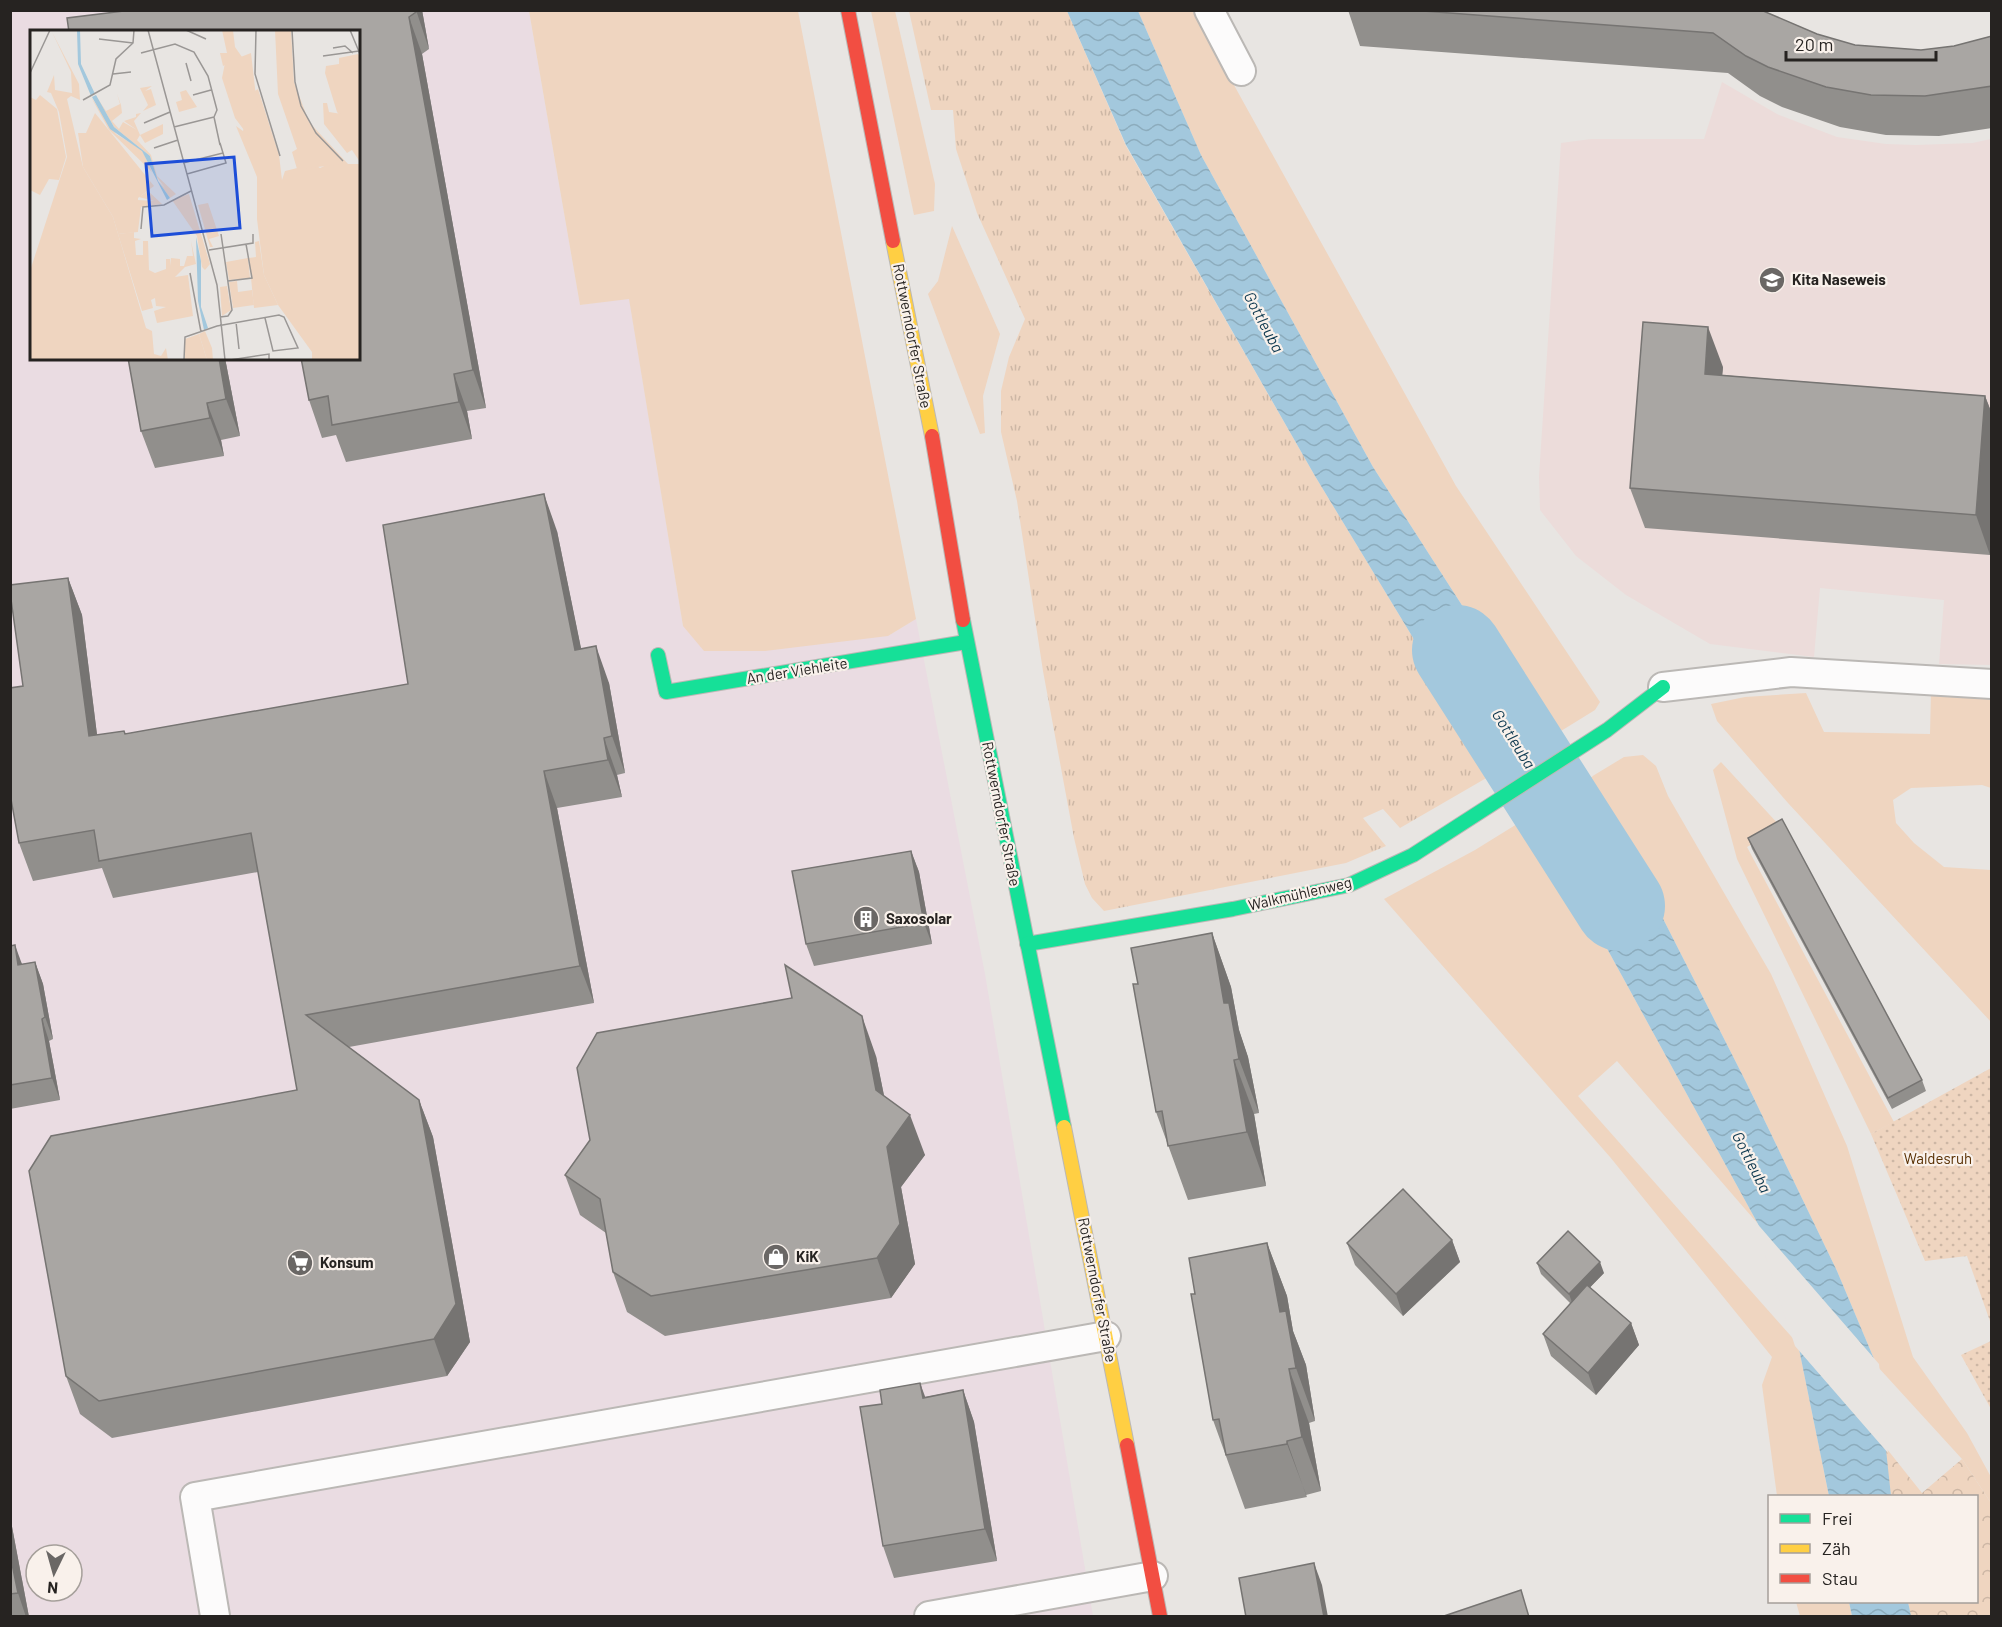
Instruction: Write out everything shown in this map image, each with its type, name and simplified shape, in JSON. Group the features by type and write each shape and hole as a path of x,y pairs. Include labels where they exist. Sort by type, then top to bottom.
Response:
{"main road":[{"name":"Rottwerndorfer Straße","path":"848,10 936,457 966,642 1106,1336 1160,1617"},
{"name":"An der Viehleite","path":"658,655 666,692 966,642"},
{"name":"Walkmühlenweg","path":"1027,944 1233,909 1349,885 1413,855 1607,730 1663,687"}],"lane":[{"path":"1209,10 1241,71"},
{"path":"1663,687 1791,672 1992,684"},
{"path":"215,1617 195,1497 1106,1336"},
{"path":"929,1617 1153,1576"}],"shaded area":[{"path":"11,11 529,11 580,305 629,298 683,626 888,636 916,619 985,974 1093,1616 11,1616"},
{"name":"Kita Naseweis","path":"1722,82 1777,114 1837,137 1886,144 1916,145 1973,143 1991,139 1991,665 1939,664 1944,600 1820,588 1814,657 1710,644 1626,595 1576,556 1540,510 1539,476 1561,143 1591,139 1704,139"}],"green space":[{"path":"529,11 798,11 916,619 888,636 765,651 704,651 683,626 629,299 580,305"},
{"path":"871,11 895,11 935,184 934,211 914,215"},
{"path":"909,11 1067,11 1126,146 1315,476 1495,773 1400,828 1383,809 1363,818 1386,846 1346,863 1104,911 1092,898 1085,884 1074,838 1043,671 1017,501 1001,432 1001,391 1009,357 1025,319 977,213 956,149 953,110 931,110"},
{"path":"1138,11 1193,11 1456,486 1600,702 1595,710 1548,739 1373,467 1201,155"},
{"path":"952,226 1000,334 983,396 985,433 980,434 928,294 938,281"},
{"path":"1931,692 1991,695 1991,788 1982,785 1911,788 1893,800 1896,823 1914,843 1944,867 1991,870 1991,1022 1788,803 1717,721 1711,704 1745,697 1806,693 1824,732 1930,734"},
{"path":"1643,755 1656,766 1668,796 1771,974 1847,1146 1913,1357 1967,1433 1991,1477 1991,1503 1962,1459 1877,1366 1837,1271 1746,1082 1591,777 1624,757"},
{"path":"1721,762 1781,827 1747,847 1894,1122 1871,1134 1737,859 1713,770"},
{"path":"1517,824 1587,912 1758,1224 1617,1061 1578,1096 1798,1344 1829,1495 1777,1495 1762,1385 1772,1357 1610,1157 1384,899 1475,850"},
{"name":"Waldesruh","path":"1991,1068 1991,1324 1967,1256 1925,1261 1871,1134"},
{"path":"1991,1341 1991,1409 1961,1355"},
{"path":"1883,1444 1922,1493 1962,1459 1991,1503 1991,1616 1911,1616 1908,1603 1978,1603 1978,1495 1891,1495"},
{"path":"1796,1603 1849,1603 1852,1616 1800,1616"}],"water":[{"path":"1067,11 1138,11 1201,155 1373,467 1548,739 1495,773 1315,476 1126,145"},
{"path":"1591,777 1746,1082 1837,1271 1877,1366 1891,1495 1829,1495 1798,1344 1758,1224 1587,912 1517,824"},
{"path":"1849,1603 1908,1603 1911,1616 1852,1616"}],"pier":[{"path":"1589,775 1593,776 1514,825 1515,821"},
{"path":"1748,1213 1879,1364 1888,1453 1795,1346 1755,1225"}],"building":[{"path":"132,10 416,10 409,17 473,370 454,374 459,402 332,425 328,396 309,400 301,360 360,360 360,30 69,30 67,18"},
{"path":"1410,10 1761,10 1817,34 1855,45 1921,50 1954,46 1992,36 1992,86 1925,96 1871,95 1826,87 1768,67 1746,56 1713,33"},
{"path":"1643,322 1708,327 1705,374 1985,396 1976,515 1630,488"},
{"path":"128,360 219,360 226,399 207,403 210,418 141,431"},
{"path":"544,494 575,650 596,646 612,736 604,738 608,760 544,771 580,966 306,1015 419,1100 456,1304 434,1339 99,1401 66,1376 29,1171 51,1136 297,1090 251,833 99,861 94,830 19,843 10,794 10,688 23,686 10,585 68,578 89,736 124,731 125,734 408,684 383,525"},
{"path":"1782,819 1922,1080 1888,1098 1748,838"},
{"name":"Saxosolar","path":"911,851 924,923 806,944 792,871"},
{"path":"1212,933 1224,1003 1229,1003 1239,1059 1234,1060 1247,1132 1168,1146 1162,1111 1156,1112 1133,984 1138,984 1131,948"},
{"path":"15,945 18,965 35,962 45,1017 42,1019 52,1078 10,1085 10,946"},
{"path":"785,965 862,1016 876,1090 910,1115 887,1147 900,1224 877,1258 651,1296 613,1272 600,1199 565,1175 590,1140 577,1068 597,1033 792,998"},
{"path":"1403,1189 1452,1240 1396,1294 1347,1243"},
{"path":"1568,1231 1600,1262 1569,1294 1537,1263"},
{"path":"1267,1243 1280,1312 1286,1311 1296,1368 1289,1369 1302,1437 1287,1441 1287,1444 1226,1455 1219,1419 1213,1420 1191,1294 1195,1294 1189,1258"},
{"path":"1587,1285 1631,1323 1588,1373 1543,1334"},
{"path":"920,1383 923,1398 963,1390 985,1529 883,1546 860,1407 882,1404 880,1390"},
{"path":"10,1554 18,1593 10,1594"},
{"path":"1314,1563 1324,1617 1246,1617 1239,1578"},
{"path":"1521,1590 1529,1617 1441,1617"}],"waterway":[{"name":"Gottleuba","path":"1457,650 1620,906"}],"traffic: fast":[{"path":"963,620 1064,1127"},
{"path":"658,655 666,692 966,642"},
{"path":"1027,944 1233,909 1349,885 1413,855 1607,730 1663,687"}],"traffic: slow":[{"path":"893,241 932,436"},
{"path":"1064,1127 1127,1445"}],"traffic: jam":[{"path":"848,10 893,241"},
{"path":"932,436 963,620"},
{"path":"1127,1445 1160,1616"}],"place":[{"name":"Kita Naseweis","path":"1772,280"},
{"name":"Saxosolar","path":"866,919"},
{"name":"KiK","path":"776,1257"},
{"name":"Konsum","path":"300,1263"}]}
